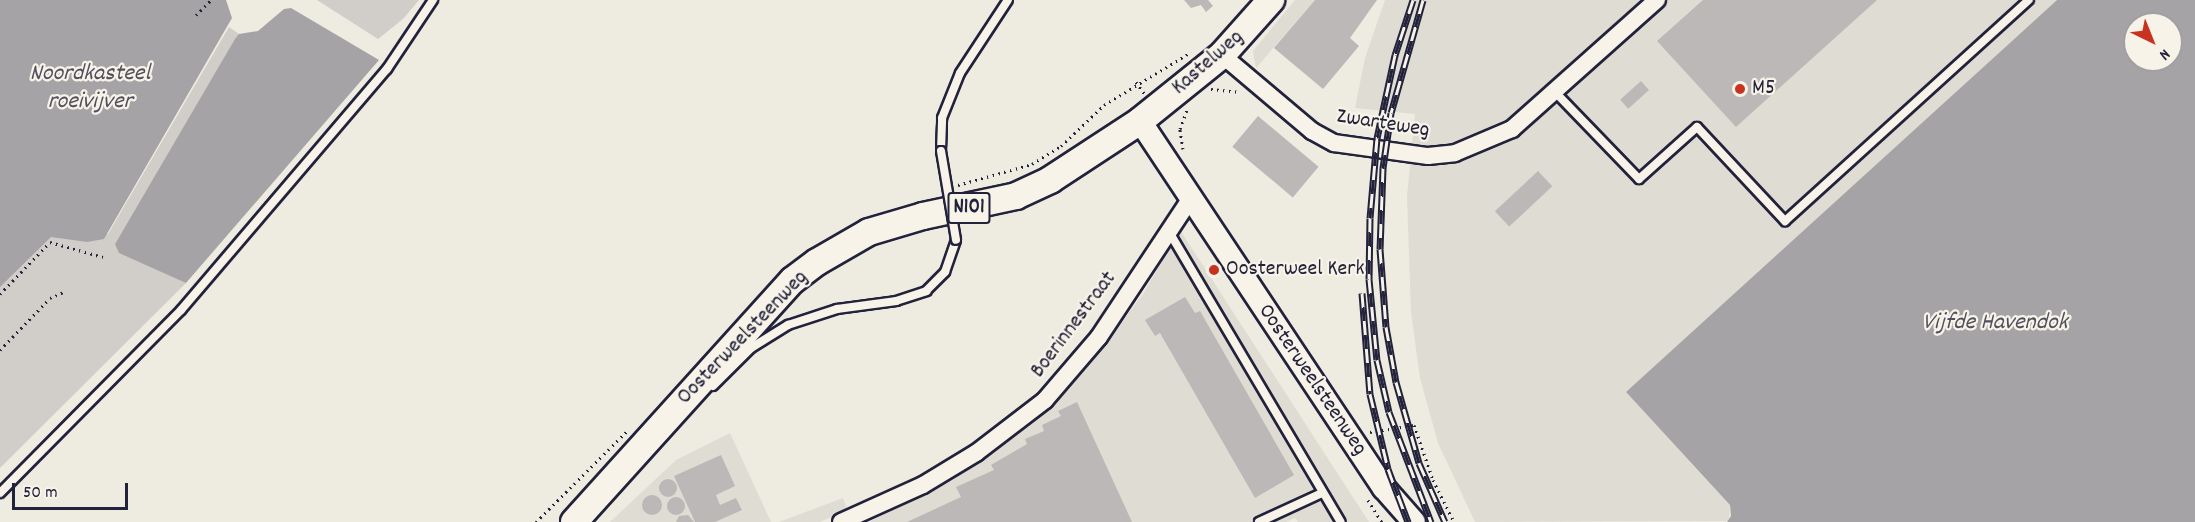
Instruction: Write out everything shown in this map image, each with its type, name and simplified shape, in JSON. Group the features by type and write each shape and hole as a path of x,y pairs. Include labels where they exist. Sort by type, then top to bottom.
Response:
{"main road":[{"name":"Kastelweg","path":"1140,121 1222,55 1271,0"},
{"name":"Oosterweelsteenweg","path":"574,522 786,288 817,262 869,232 923,216 1016,196 1050,180 1140,121 1408,519"}],"street":[{"name":"Zwarteweg","path":"1222,55 1312,131 1334,143 1428,156 1483,144 1512,129 1657,0"},
{"name":"Boerinnestraat","path":"841,522 922,485 976,453 1045,400 1099,338 1168,229 1191,198"}],"lane":[{"path":"0,493 181,310 387,69 433,0"},
{"path":"704,396 752,348 788,325 837,309 896,302 926,291 945,272 956,240 941,151 942,118 960,73 1008,0"},
{"path":"1555,92 1639,179 1697,127 1785,221 2029,0"},
{"path":"1168,229 1341,522"},
{"path":"581,522 696,404"},
{"path":"1259,522 1322,493"}],"path":[{"path":"196,15 211,0"},
{"path":"1136,82 1193,51"},
{"path":"1203,94 1211,89 1228,88 1277,102"},
{"path":"1183,149 1180,129 1189,105"},
{"path":"0,294 50,242 103,257"},
{"path":"0,350 50,298 66,291"},
{"path":"1365,426 1369,432 1414,425 1433,480 1454,522"}],"shaded area":[{"path":"317,0 419,0 403,19 378,39"},
{"path":"1295,0 1315,0 1256,68 1253,51"},
{"path":"1385,0 2057,0 1626,392 1730,505 1729,521 1475,522 1438,443 1420,378 1411,312 1407,196 1415,114 1355,108 1365,58"},
{"path":"229,27 239,34 115,244 186,283 0,468 0,272 40,231 108,234"},
{"path":"1180,230 1369,522 1298,522 1295,518 1286,522 869,522 953,480 1032,424 1094,359 1143,294"},
{"path":"730,433 771,522 610,522 676,460"},
{"path":"843,498 847,510 820,522 779,522"}],"water":[{"name":"Noordkasteel roeivijver","path":"0,0 226,0 232,18 104,239 87,242 51,237 0,287"},
{"name":"Vijfde Havendok","path":"2057,0 2195,0 2195,522 1727,522 1731,516 1730,505 1626,392"},
{"path":"291,8 379,60 186,283 119,253 115,244 235,39 239,34 258,31 284,9"}],"building":[{"path":"1184,0 1208,0 1213,6 1206,12 1201,5 1191,8"},
{"path":"1315,0 1377,0 1350,38 1359,46 1323,89 1274,48"},
{"name":"M5","path":"1703,0 1877,0 1736,127 1657,41"},
{"path":"1641,81 1649,90 1628,109 1620,100"},
{"path":"1258,116 1319,167 1293,197 1232,147"},
{"path":"1538,171 1552,186 1509,227 1495,211"},
{"path":"1185,297 1195,313 1200,311 1294,475 1255,498 1160,333 1155,336 1145,320"},
{"path":"1077,402 1132,522 907,522 961,497 956,487 994,470 991,465 1027,444 1025,439 1044,431 1042,425 1061,416 1058,411"},
{"path":"721,455 735,486 716,495 720,505 736,498 742,510 715,522 695,522 674,476"},
{"path":"668,479 676,484 677,488 672,496 668,497 660,492 659,488 664,480"},
{"path":"652,495 659,498 662,505 659,512 652,515 645,512 642,505 645,498"},
{"path":"676,497 682,500 685,506 682,512 676,515 670,512 667,506 670,500"},
{"path":"688,515 694,522 676,522 679,516"}],"railway":[{"path":"1413,0 1395,55 1377,138 1370,218 1369,279 1377,360 1389,412 1431,522"},
{"path":"1423,0 1391,113 1383,168 1380,249 1386,327 1396,382 1419,463 1445,522"},
{"path":"1362,293 1370,394 1388,469 1408,522"}],"place":[{"name":"M5","path":"1740,89"},
{"name":"Oosterweel Kerk","path":"1214,270"}]}
